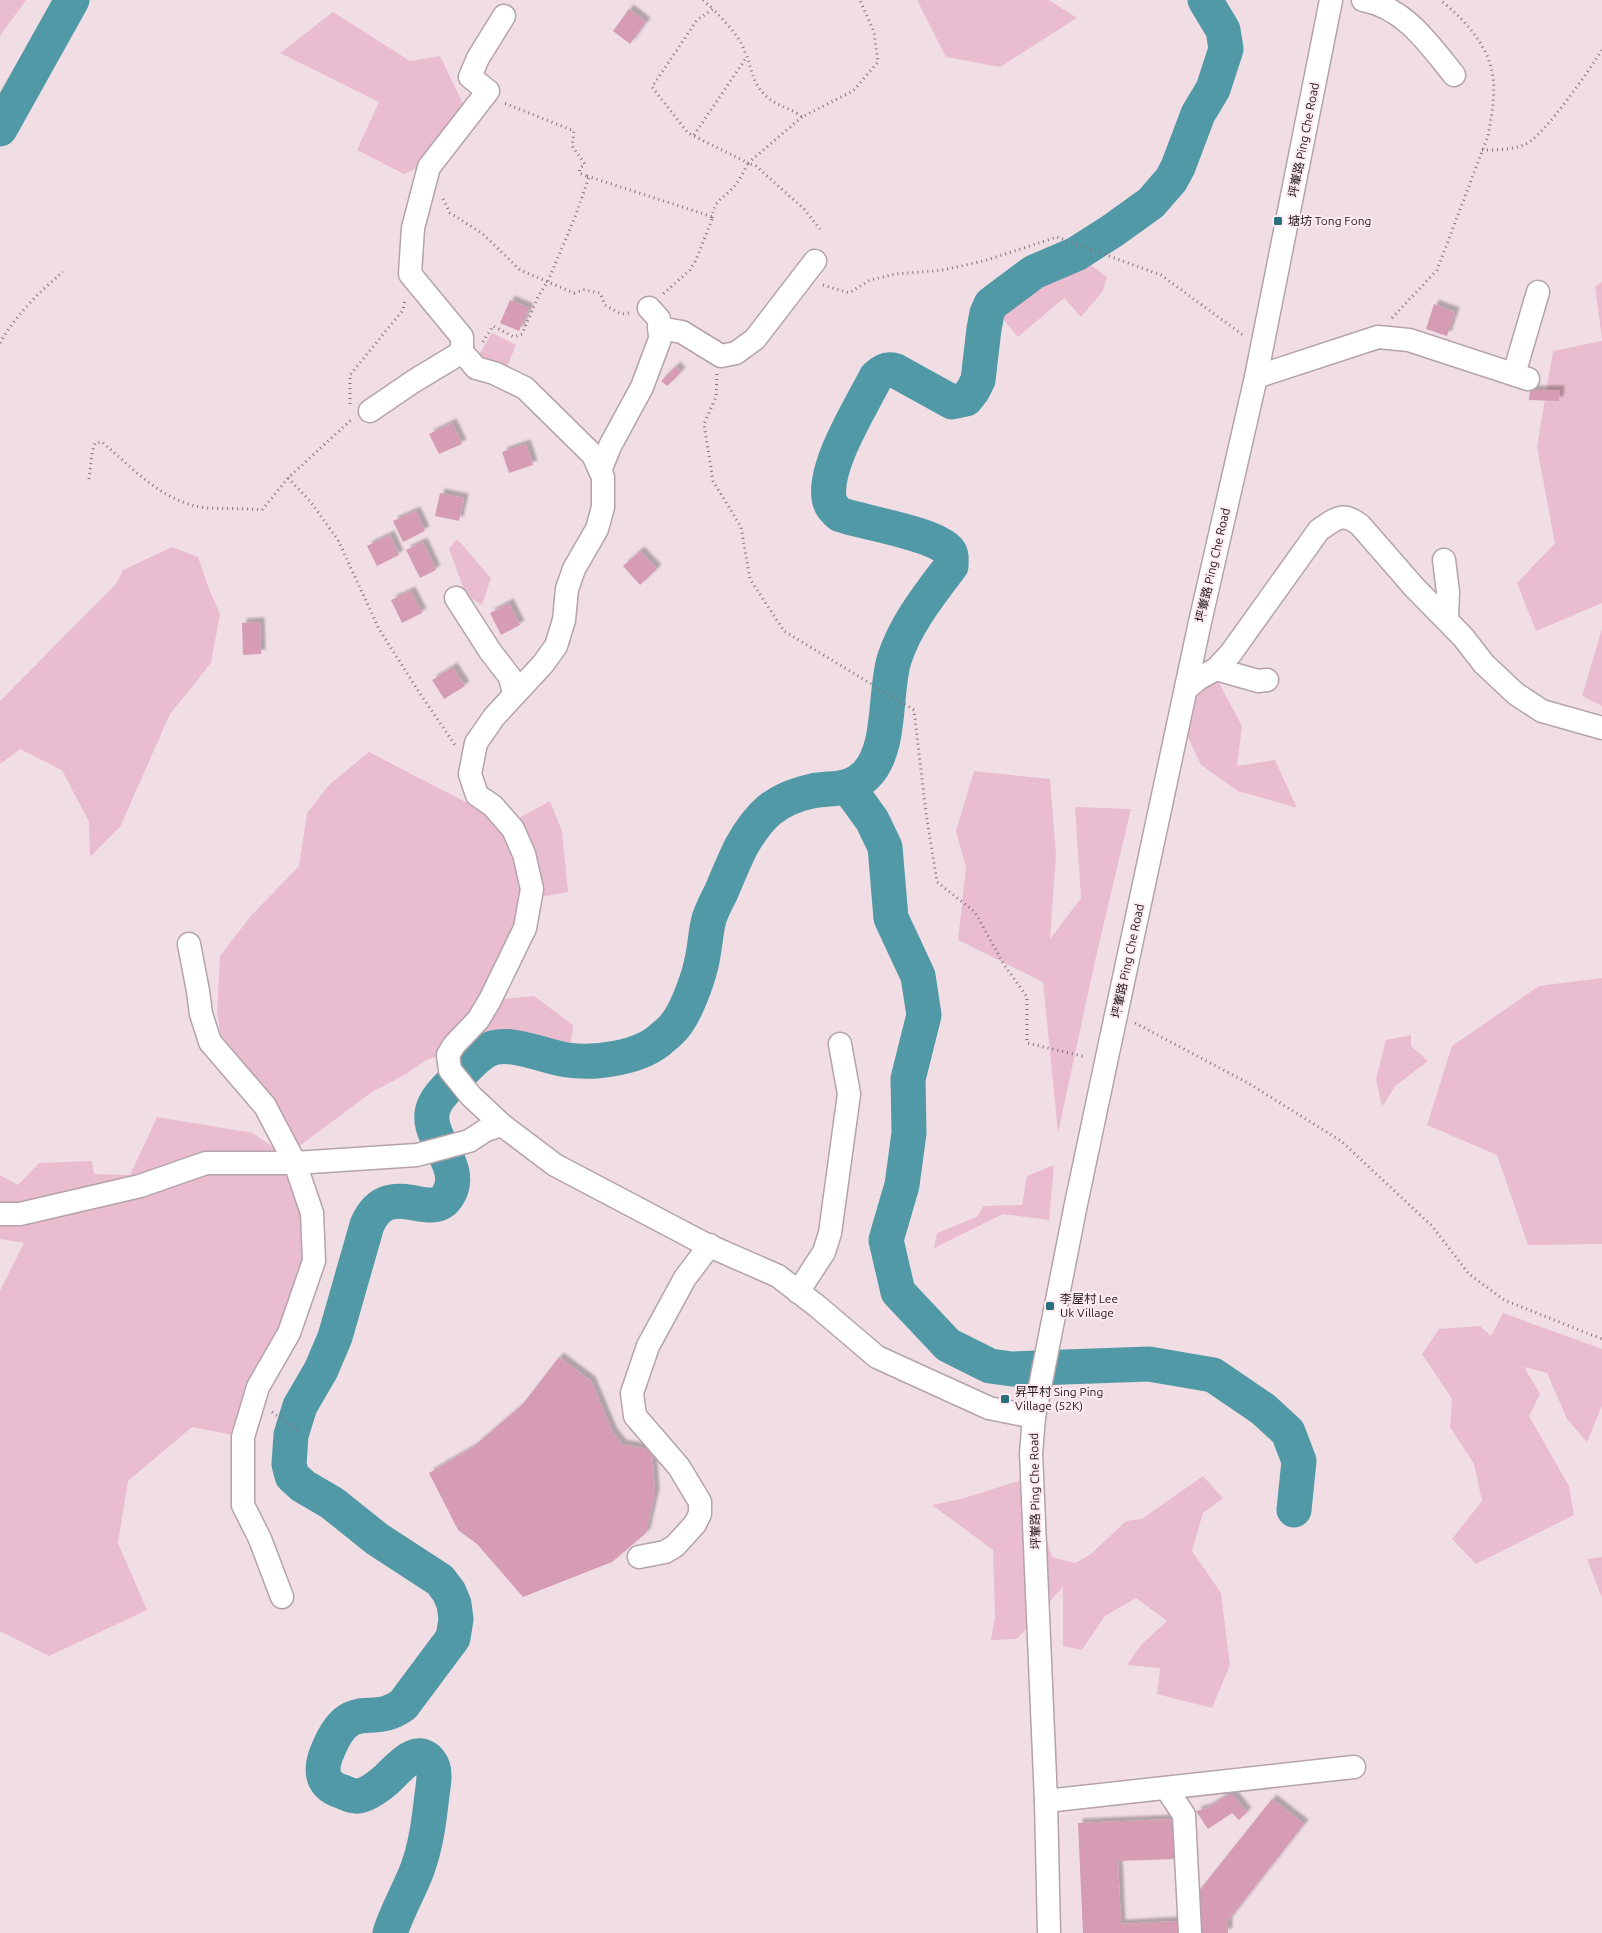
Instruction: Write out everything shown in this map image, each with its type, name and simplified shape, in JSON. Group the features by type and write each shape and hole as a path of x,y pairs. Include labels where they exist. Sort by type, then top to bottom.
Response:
{"street":[{"name":"坪輋路 Ping Che Road","path":"1050,1933 1032,1453 1035,1412 1116,1013 1256,377 1331,0"},
{"path":"1362,0 1384,6 1399,15 1421,34 1454,75"},
{"path":"504,16 478,58 470,77 488,91 429,167 412,228 410,274 462,337 462,352 476,368 494,373 525,388 593,455 603,478 603,507 597,529 574,569 567,589 564,620 556,646 543,664 494,717 476,743 470,774 478,795 493,806 513,829 524,854 532,889 525,928 490,1000 478,1020 454,1045 448,1055 448,1066 472,1096 502,1124 555,1165 710,1245 778,1276 877,1357 989,1408 1035,1412"},
{"path":"654,318 682,332 720,356 736,353 755,339 808,270"},
{"path":"1256,377 1378,337 1409,340 1521,377 1538,292"},
{"path":"600,470 610,446 642,387 660,339 654,318"},
{"path":"370,411 414,381 462,352"},
{"path":"1186,689 1198,679 1216,669 1232,653 1319,530 1336,519 1344,517 1351,518 1360,525 1414,587 1447,618 1484,664 1516,694 1542,711 1602,728"},
{"path":"1444,560 1448,592 1447,618"},
{"path":"456,598 490,651 510,677 514,694"},
{"path":"1216,669 1258,681 1267,680"},
{"path":"189,944 201,1014 210,1042 265,1106 296,1163 312,1213 314,1261 289,1333 258,1387 243,1437 243,1504 260,1539 282,1597"},
{"path":"798,1292 824,1252 830,1233 849,1094 840,1044"},
{"path":"0,1214 20,1214 140,1186 206,1163 296,1163 417,1155 469,1141 486,1130 502,1124"},
{"path":"639,1557 665,1552 675,1546 695,1524 700,1514 700,1502 679,1467 635,1416 632,1393 648,1346 685,1278 710,1245"},
{"path":"1046,1802 1354,1767"},
{"path":"1166,1788 1184,1815 1190,1933"}],"path":[{"path":"703,0 731,28 745,51 753,79 764,94 780,106 795,111 802,117"},
{"path":"429,167 450,213 482,234 520,270 574,293 584,290 600,293 605,306 621,314 637,312 640,317 654,318 696,260 712,219 713,208 720,198 735,185 748,163 802,117 853,91 878,62 874,32 860,0"},
{"path":"1373,338 1437,270 1488,136 1491,121 1494,88 1490,66 1480,43 1467,26 1440,0"},
{"path":"713,9 697,20 652,87 688,133 756,166 804,209 820,229"},
{"path":"1482,150 1508,149 1526,145 1541,132 1588,73 1602,50"},
{"path":"694,135 747,57"},
{"path":"488,91 508,106 574,131 572,146 585,164 580,168 579,173 713,216 712,219"},
{"path":"462,352 482,344 493,326 514,337 522,334 538,297 548,281 575,217 590,177 587,176"},
{"path":"808,270 849,293 870,280 895,274 953,268 987,260 1057,237 1162,275 1250,341"},
{"path":"0,343 8,329 51,282 64,272"},
{"path":"89,479 93,448 95,443 102,442 158,490 184,503 207,508 262,510 288,478 351,421 350,375 403,310 410,274"},
{"path":"720,356 717,371 716,398 704,424 713,481 741,527 750,578 784,631 914,710 926,813 937,882 975,912 1003,963 1027,997 1028,1043 1106,1062"},
{"path":"288,478 310,501 338,540 379,629 471,768"},
{"path":"1116,1013 1248,1083 1341,1141 1432,1226 1470,1274 1504,1300 1602,1339"},
{"path":"271,1412 300,1432"}],"shaded area":[{"path":"0,0 26,0 0,36"},
{"path":"917,0 1049,0 1077,18 1000,67 946,57"},
{"path":"333,12 410,61 440,56 468,114 458,148 404,174 357,150 379,102 280,53"},
{"path":"1076,254 1107,277 1103,291 1081,317 1064,298 1018,337 991,304 1034,272"},
{"path":"1602,282 1602,339 1595,286"},
{"path":"492,333 516,345 504,374 475,362"},
{"path":"1602,341 1602,603 1536,631 1517,583 1555,543 1537,447 1553,351"},
{"path":"457,539 491,578 482,605 466,595 449,549"},
{"path":"172,547 198,557 220,614 211,663 170,714 120,827 90,857 89,822 62,770 20,749 0,764 0,701 116,584 123,570"},
{"path":"1602,629 1602,706 1582,696"},
{"path":"1217,679 1242,726 1237,766 1275,760 1297,808 1238,791 1201,765 1186,733 1196,693"},
{"path":"369,752 508,824 550,801 562,831 568,892 530,899 491,1000 534,996 573,1025 569,1061 527,1050 504,1047 486,1051 466,1069 441,1055 426,1060 406,1074 372,1092 290,1153 225,1059 217,1013 220,956 250,917 299,866 307,813 330,784"},
{"path":"974,771 1050,779 1056,855 1050,939 1081,898 1075,807 1131,809 1095,961 1058,1133 1043,982 958,940 966,868 956,831"},
{"path":"1602,978 1602,1244 1528,1245 1497,1155 1427,1125 1452,1046 1539,986"},
{"path":"1411,1035 1411,1046 1428,1061 1395,1086 1382,1107 1376,1079 1386,1040"},
{"path":"157,1117 253,1133 295,1163 310,1271 243,1437 192,1427 128,1481 118,1543 147,1610 49,1656 0,1631 0,1291 24,1243 0,1239 0,1175 18,1185 39,1163 92,1161 94,1174 130,1175"},
{"path":"1054,1165 1049,1220 1003,1214 934,1248 937,1233 977,1217 983,1206 1022,1205 1027,1176"},
{"path":"1503,1313 1602,1349 1602,1406 1587,1442 1567,1419 1547,1373 1524,1367 1540,1394 1529,1416 1569,1486 1574,1515 1476,1564 1452,1539 1482,1501 1474,1464 1450,1427 1452,1399 1422,1354 1439,1329 1480,1326 1491,1336"},
{"path":"1203,1476 1223,1498 1203,1513 1192,1551 1221,1593 1230,1665 1212,1708 1157,1694 1160,1668 1127,1665 1141,1645 1167,1621 1136,1598 1105,1616 1082,1650 1063,1646 1063,1587 1017,1639 991,1640 995,1617 993,1550 932,1505 961,1499 1028,1478 1052,1557 1075,1563 1091,1554 1126,1521 1142,1519"},
{"path":"1602,1557 1602,1598 1587,1559"}],"building":[{"path":"629,9 646,22 630,44 613,31"},
{"path":"510,300 529,308 519,331 500,323"},
{"path":"1434,304 1455,312 1447,336 1426,329"},
{"path":"676,366 681,372 667,386 661,381"},
{"path":"1530,390 1560,390 1559,401 1529,400"},
{"path":"452,423 462,444 439,454 429,434"},
{"path":"526,444 533,465 509,473 502,452"},
{"path":"440,493 464,498 459,521 435,516"},
{"path":"416,511 425,531 403,542 393,521"},
{"path":"390,535 399,555 377,566 367,546"},
{"path":"423,542 436,570 420,578 406,550"},
{"path":"640,551 657,569 640,585 623,566"},
{"path":"411,591 422,613 402,623 391,600"},
{"path":"509,603 520,625 501,635 490,613"},
{"path":"260,622 261,654 243,655 242,623"},
{"path":"453,667 465,686 444,699 432,680"},
{"path":"559,1357 591,1381 613,1433 622,1444 652,1450 655,1493 646,1533 612,1562 523,1597 477,1544 458,1530 429,1473 472,1448 522,1405"},
{"path":"1233,1795 1247,1812 1239,1820 1232,1813 1208,1829 1196,1811 1207,1808 1226,1796"},
{"path":"1272,1799 1304,1824 1228,1921 1228,1933 1200,1933 1198,1892"},
{"path":"1173,1819 1175,1859 1118,1861 1121,1924 1178,1921 1179,1933 1083,1933 1078,1823"}],"waterway":[{"path":"0,129 72,0"},
{"path":"390,1933 423,1852 433,1784 434,1772 432,1765 427,1758 415,1757 402,1764 373,1790 356,1796 333,1788 325,1779 323,1772 324,1764 336,1733 345,1723 353,1718 391,1712 403,1705 453,1638 456,1619 454,1604 449,1592 440,1580 377,1539 332,1503 303,1486 292,1476 289,1464 291,1435 300,1406 321,1370 335,1337 367,1225 376,1211 386,1203 397,1201 430,1205 440,1203 447,1197 452,1185 452,1173 433,1127 432,1116 435,1104 441,1094 469,1064 486,1051 504,1046 567,1060 604,1060 630,1055 642,1050 653,1045 668,1033 681,1017 691,995 701,965 710,915 741,847 754,826 769,810 778,804 799,794 840,788 853,784 866,775 874,764 884,736 894,660 904,635 918,611 951,566 951,556 949,551 929,539 839,514 834,509 829,498 829,485 832,469 845,436 876,377 885,371 896,371 952,402 966,399 978,380 984,329 991,304 1034,272 1076,254 1112,231 1151,203 1171,180 1178,167 1198,114 1213,89 1226,49 1223,30 1205,0"},
{"path":"848,787 872,820 885,847 891,918 918,976 924,1015 908,1079 909,1133 902,1185 886,1240 898,1292 948,1345 990,1366 1012,1369 1149,1364 1213,1375 1263,1409 1288,1432 1299,1461 1294,1510"}],"place":[{"name":"塘坊 Tong Fong","path":"1278,221"},
{"name":"李屋村 Lee Uk Village","path":"1050,1306"},
{"name":"昇平村 Sing Ping Village (52K)","path":"1005,1399"}]}
